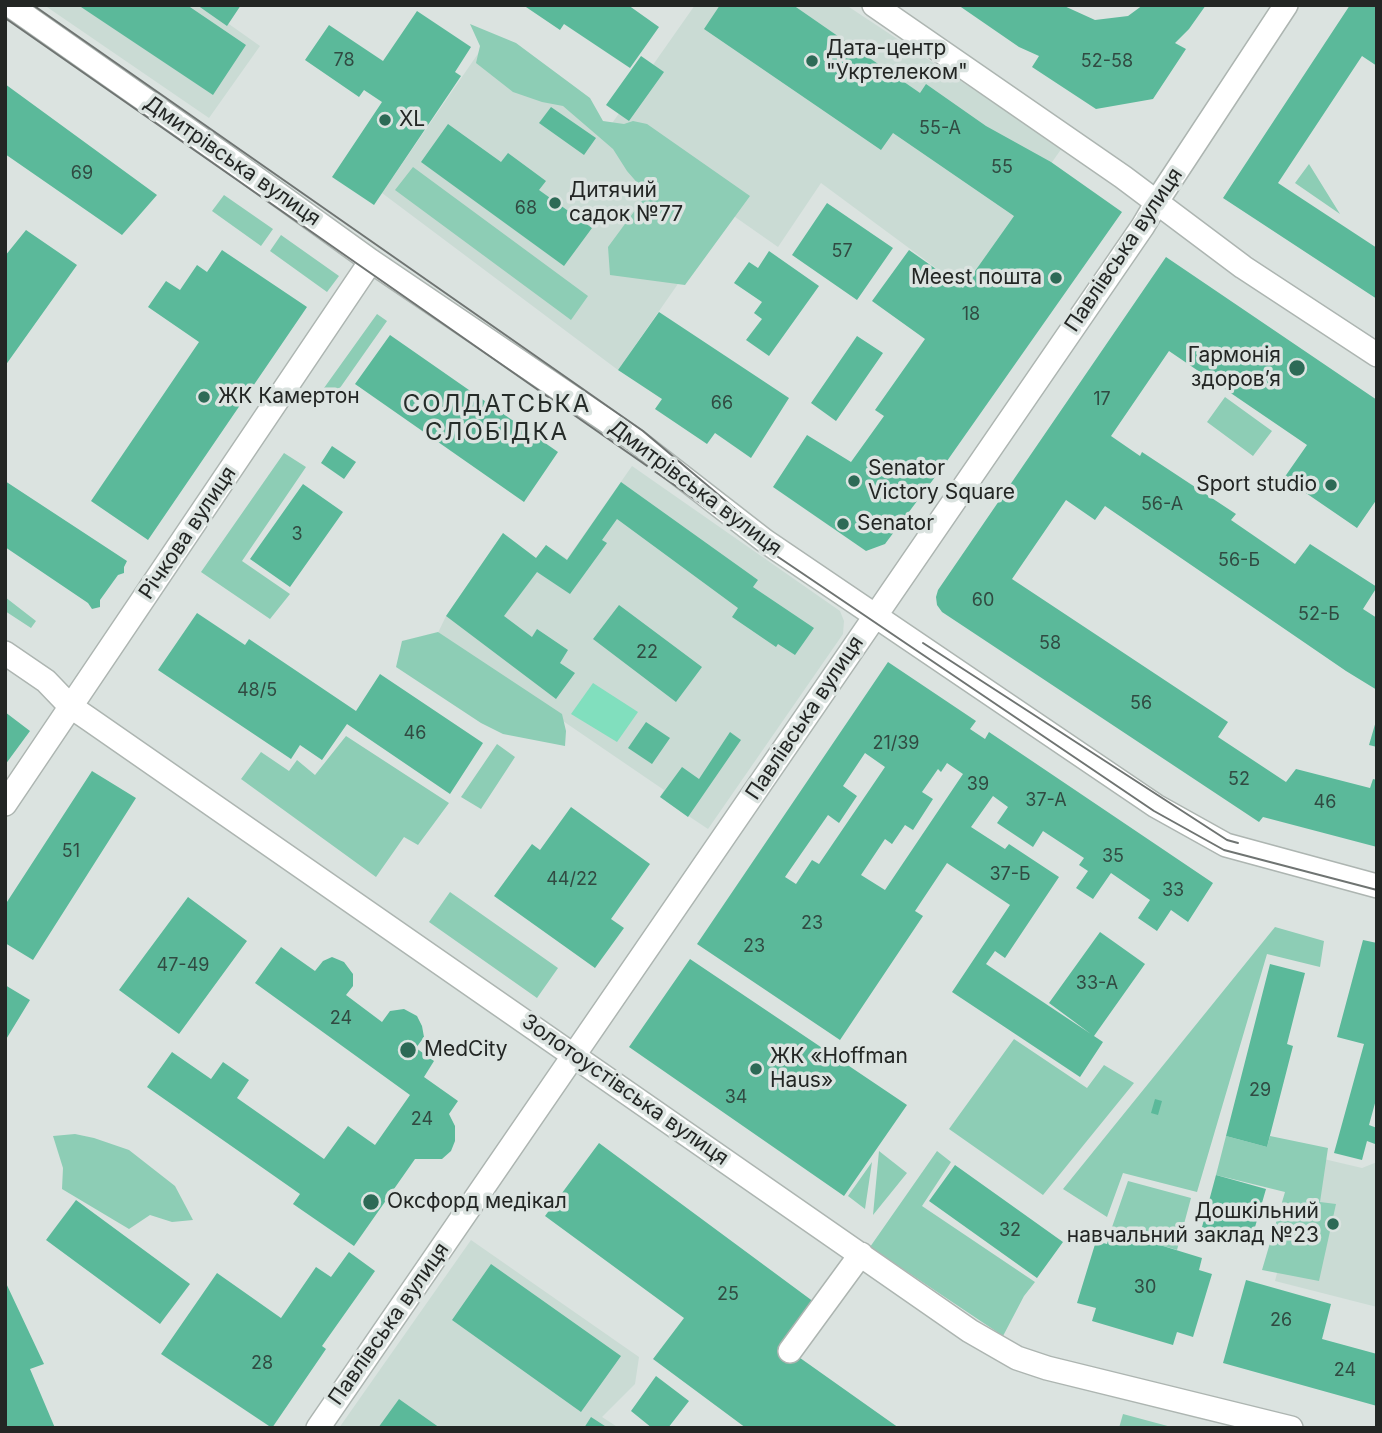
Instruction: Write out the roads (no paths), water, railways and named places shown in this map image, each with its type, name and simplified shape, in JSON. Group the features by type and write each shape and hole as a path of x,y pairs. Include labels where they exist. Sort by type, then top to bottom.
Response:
{"street":[{"name":"Дмитрівська вулиця","path":"10,5 371,261 635,440 765,541 1156,806 1226,845 1377,886"},
{"path":"874,5 1123,177 1243,267 1377,355"},
{"name":"Павлівська вулиця","path":"318,1428 1157,204 1286,5"},
{"name":"Річкова вулиця","path":"5,804 371,261"},
{"name":"Золотоустівська вулиця","path":"5,653 46,681 70,706 970,1331 1017,1357 1047,1368 1291,1428"},
{"path":"790,1351 861,1254"}],"tram line":[{"path":"33,5 643,431 778,545"},
{"path":"5,18 756,542 1154,811 1224,850 1377,890"},
{"path":"923,643 1227,840 1238,843"}],"place":[{"name":"Дата-центр \"Укртелеком\"","path":"812,61"},
{"name":"XL","path":"385,120"},
{"name":"Дитячий садок №77","path":"555,203"},
{"name":"Meest пошта","path":"1056,278"},
{"name":"Гармонія здоровʼя","path":"1297,368"},
{"name":"ЖК Камертон","path":"204,397"},
{"name":"Senator Victory Square","path":"854,481"},
{"name":"Sport studio","path":"1331,485"},
{"name":"Senator","path":"843,524"},
{"name":"MedCity","path":"408,1050"},
{"name":"ЖК «Hoffman Haus»","path":"756,1069"},
{"name":"Оксфорд медікал","path":"371,1202"},
{"name":"Дошкільний навчальний заклад №23","path":"1333,1224"}],"district":[{"name":"СОЛДАТСЬКА СЛОБІДКА","path":"497,419"}]}
